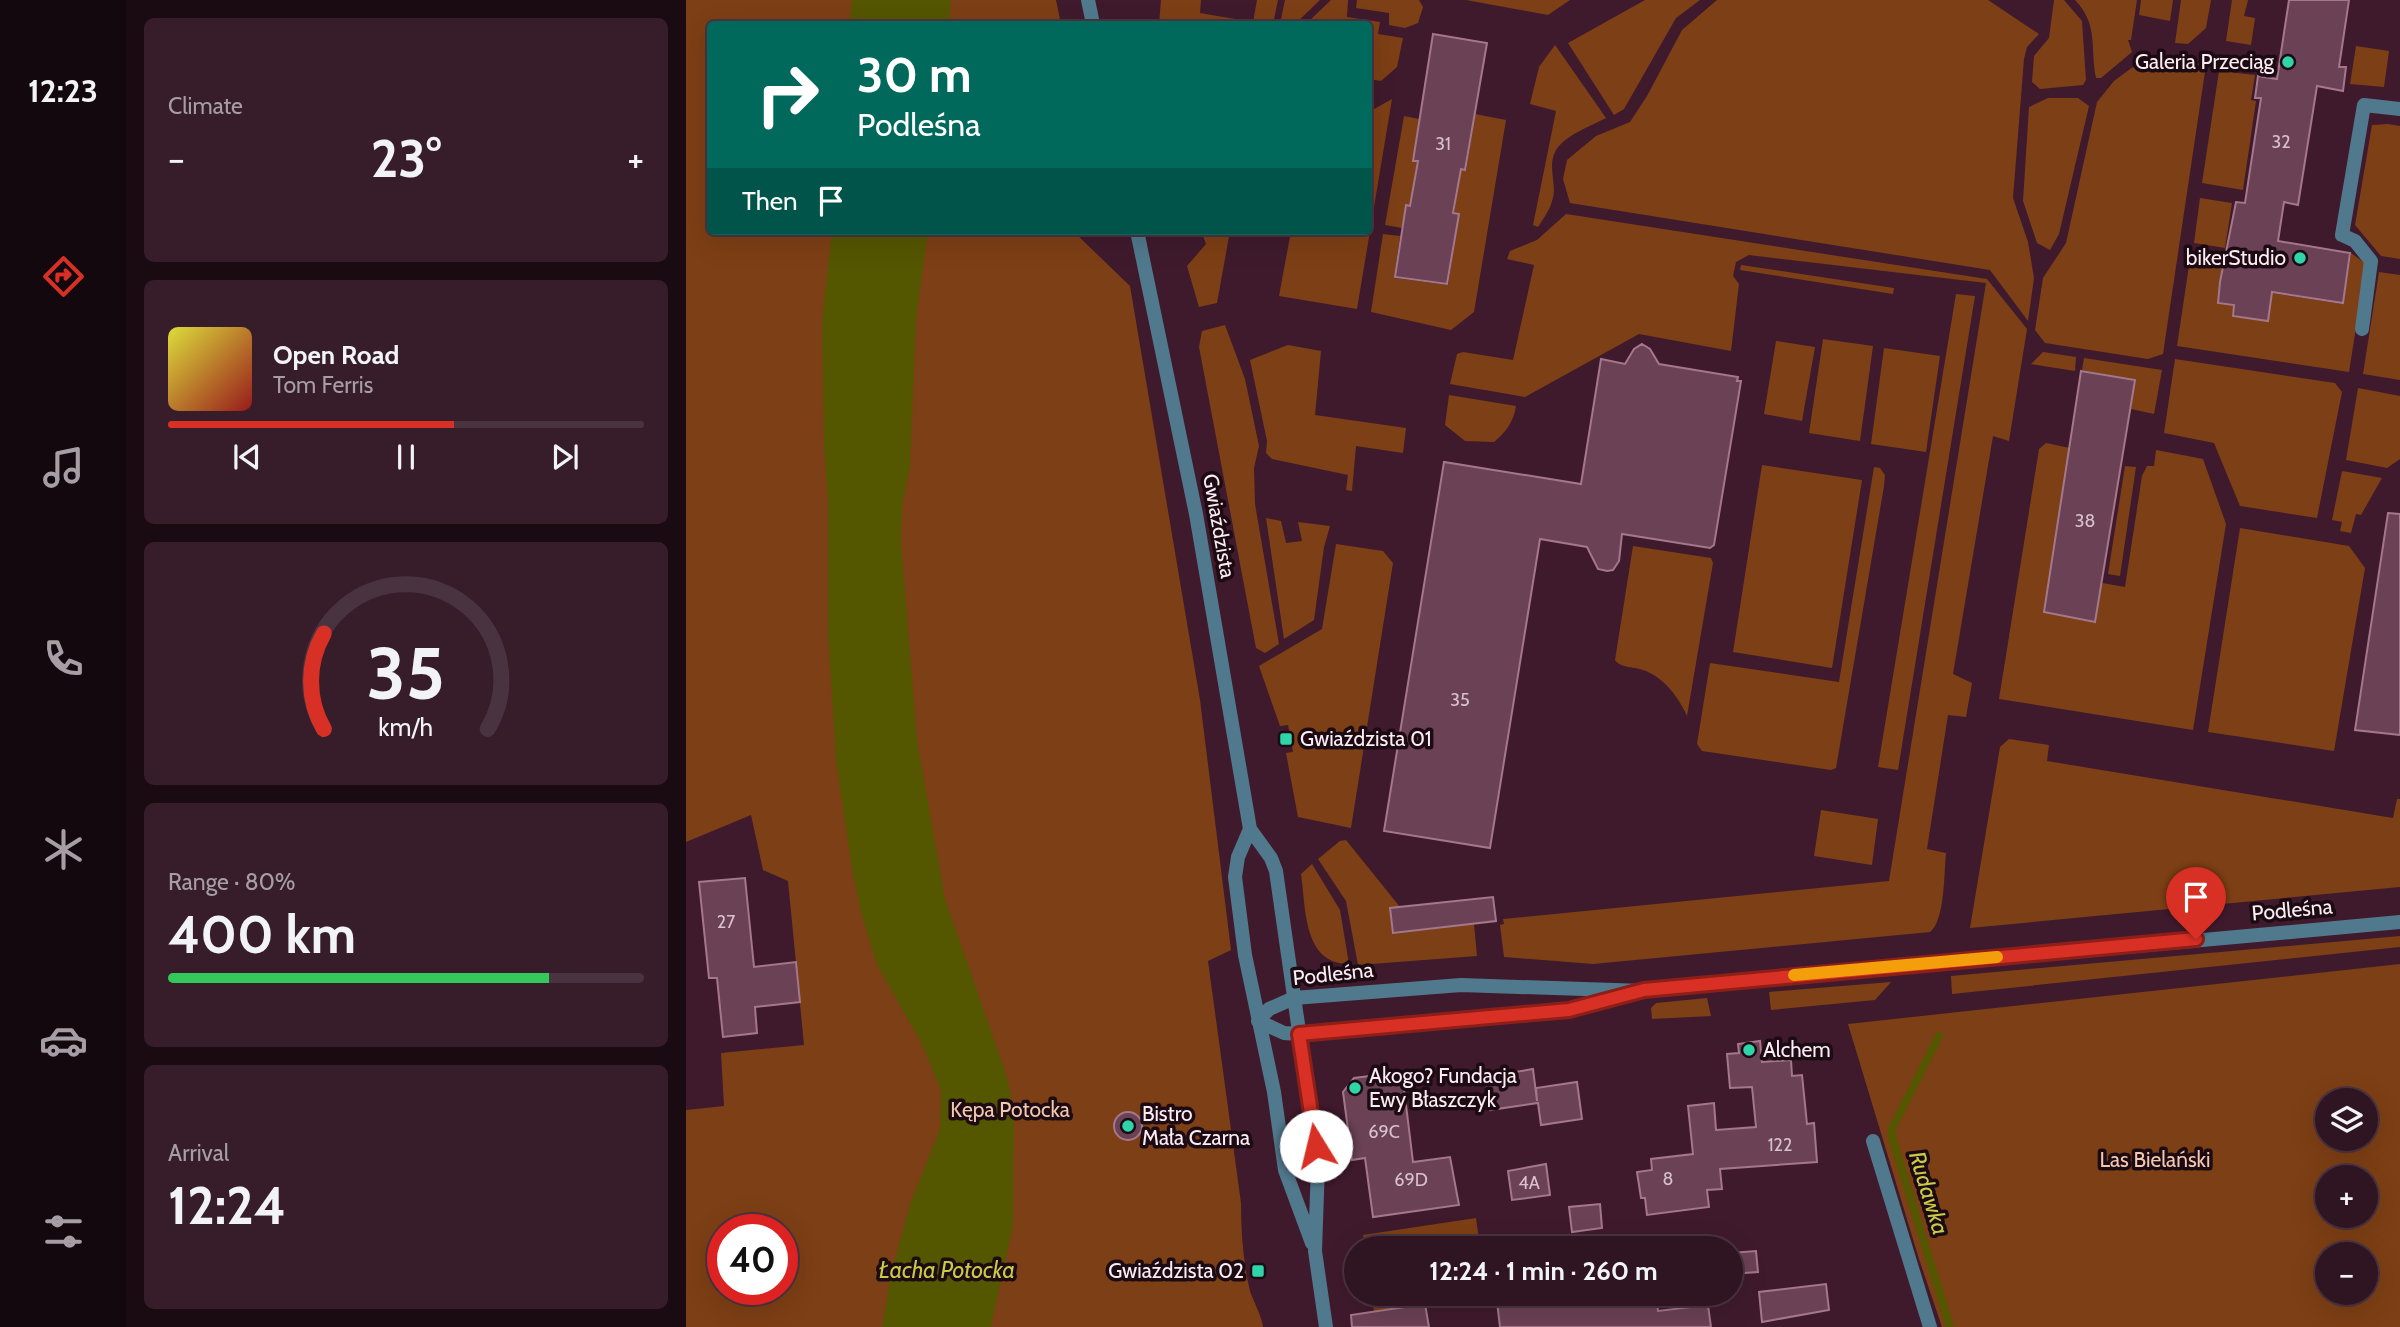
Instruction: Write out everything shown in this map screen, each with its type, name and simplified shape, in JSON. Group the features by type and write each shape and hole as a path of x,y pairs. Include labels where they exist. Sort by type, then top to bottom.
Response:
{"street":[{"path":"1088,0 1092,21"},
{"path":"2362,329 2371,261 2355,241 2342,234 2345,213 2364,105 2400,108"},
{"name":"Gwiaździsta","path":"1138,235 1196,514 1250,829 1271,858 1276,871 1318,1164 1315,1251 1326,1327"},
{"name":"Gwiaździsta","path":"1250,829 1238,858 1234,877 1245,955 1274,1092 1284,1170 1315,1251"},
{"name":"Podleśna","path":"1644,990 1569,1010 1299,1034 1284,1033 1258,1021 1269,1009 1294,998 1461,985 1644,990 2400,922"},
{"path":"1873,1141 1930,1327"}],"green space":[{"name":"Kępa Potocka","path":"686,0 1056,0 1060,21 707,21 707,235 1077,235 1130,286 1200,700 1231,950 1208,961 1241,1203 1246,1269 1250,1291 1263,1327 686,1327 686,1110 724,1106 721,1053 804,1045 788,881 763,870 751,815 686,842"},
{"path":"1161,0 1201,0 1200,13 1247,21 1159,21"},
{"path":"1257,0 1278,0 1274,21 1253,21"},
{"path":"1285,0 1320,0 1298,21 1281,21"},
{"path":"1331,0 1348,0 1347,17 1380,22 1378,34 1403,38 1397,67 1381,81 1372,80 1372,21 1309,21"},
{"path":"1357,0 1419,0 1423,7 1418,23 1405,28 1389,25 1389,13 1356,8"},
{"path":"1466,0 1570,0 1548,15"},
{"path":"1645,0 1700,0 1676,18 1624,109 1614,115 1568,43"},
{"path":"1717,0 1988,0 2039,34 2027,47 2024,59 2013,198 2028,242 2034,278 2028,321 1990,270 1570,203 1563,179 1567,160 1596,136 1630,122 1682,30"},
{"path":"2054,0 2064,0 2082,21 2086,80 2083,85 2040,89 2032,82 2034,56 2049,38"},
{"path":"2075,0 2137,0 2131,40 2128,40 2132,52 2101,78 2096,78 2090,25"},
{"path":"2141,0 2173,0 2170,21 2139,15"},
{"path":"2181,0 2211,0 2206,28 2188,44 2175,43"},
{"path":"2232,0 2248,0 2244,16 2255,18 2251,45 2226,41"},
{"path":"1555,45 1606,118 1571,136 1555,152 1552,166 1553,196 1549,210 1538,227 1533,225 1556,111 1530,104 1539,67"},
{"path":"2356,46 2389,51 2384,87 2350,84"},
{"path":"2155,57 2206,65 2163,354 2148,359 2045,343 2035,330 2043,278 2066,243 2097,102 2114,81 2133,67"},
{"path":"2219,71 2255,75 2251,100 2256,101 2243,190 2202,183"},
{"path":"2048,98 2078,98 2089,106 2059,234 2050,250 2037,243 2023,201 2029,107"},
{"path":"1392,99 1372,219 1372,110"},
{"path":"1470,113 1506,120 1474,312 1451,330 1371,312 1383,234 1400,236 1394,278 1448,285 1459,214 1454,213 1461,170 1466,170 1473,127 1468,125"},
{"path":"1404,116 1419,119 1413,161 1417,162 1410,205 1406,205 1402,228 1385,225"},
{"path":"2372,125 2400,126 2400,259 2381,256 2355,225"},
{"path":"2200,198 2232,203 2225,248 2194,243"},
{"path":"1566,214 1987,279 2027,329 2009,441 1993,436 1953,674 1972,683 1966,717 1948,715 1927,849 1946,853 1944,884 1939,918 1930,932 1593,964 1504,957 1500,925 1504,924 1503,919 1889,881 1986,283 1749,255 1736,262 1733,276 1739,284 1731,351 1639,334 1525,397 1450,384 1457,354 1463,352 1513,360 1534,265 1507,259 1510,251 1537,240"},
{"path":"1203,235 1229,235 1217,303 1199,307 1187,266 1206,244"},
{"path":"1290,235 1369,235 1357,309 1279,296"},
{"path":"2191,252 2223,258 2218,303 2234,305 2232,316 2268,321 2272,293 2343,304 2351,253 2366,264 2349,372 2177,346"},
{"path":"1741,265 1894,288 1893,294 1740,270"},
{"path":"2379,272 2400,275 2400,380 2363,374"},
{"path":"1956,294 1975,296 1898,770 1878,767"},
{"path":"1225,325 1245,379 1259,446 1254,468 1255,504 1279,644 1265,653 1256,648 1199,347 1202,331"},
{"path":"1823,339 1873,346 1860,441 1809,433"},
{"path":"1776,341 1815,347 1802,421 1764,414"},
{"path":"1288,345 1321,351 1315,415 1406,428 1403,453 1356,446 1352,491 1346,490 1348,475 1272,459 1266,453 1267,441 1250,360"},
{"path":"1884,348 1940,356 1926,452 1871,444"},
{"path":"2043,352 2076,357 2075,371 2031,364"},
{"path":"2084,358 2162,370 2154,414 2131,409 2135,380 2082,370"},
{"path":"2175,359 2335,383 2342,392 2317,518 2240,506 2214,443 2164,433"},
{"path":"2358,388 2400,396 2400,459 2387,468 2346,460"},
{"path":"1449,395 1516,406 1515,411 1509,426 1494,442 1465,441 1445,425"},
{"path":"2046,443 2070,448 2044,612 2095,623 2102,583 2125,587 2142,476 2147,466 2154,466 2156,450 2203,459 2226,524 2193,730 1999,699 2039,449"},
{"path":"1762,465 1862,480 1832,668 1733,652"},
{"path":"2125,466 2136,467 2120,576 2108,574"},
{"path":"1874,467 1880,468 1885,475 1884,486 1836,768 1831,770 1702,751 1697,744 1710,663 1839,682"},
{"path":"2342,471 2382,478 2361,515 2356,514 2351,533 2340,531 2342,522 2332,520"},
{"path":"1266,518 1281,521 1286,543 1302,541 1298,522 1330,526 1324,547 1314,620 1284,639"},
{"path":"2240,528 2349,546 2365,568 2334,751 2208,732"},
{"path":"1336,544 1383,551 1393,563 1351,828 1298,817 1286,753 1293,752 1288,725 1280,726 1259,666 1322,629"},
{"path":"1633,546 1711,558 1713,563 1687,716 1676,696 1659,679 1646,671 1621,665 1615,660"},
{"path":"2009,739 2049,745 2047,761 2393,818 2397,799 2400,799 2400,887 1970,928 2000,747"},
{"path":"1821,810 1878,819 1872,865 1814,856"},
{"path":"1346,840 1400,907 1390,908 1393,932 1474,924 1477,956 1358,965 1346,901 1318,859 1340,841"},
{"path":"1312,864 1340,910 1349,964 1334,962 1323,955 1310,932 1301,874"},
{"path":"2400,936 2400,947 1952,994 1951,976"},
{"name":"Las Bielański","path":"2400,964 2400,1327 1942,1327 1848,1024"},
{"path":"1891,982 1875,1000 1771,1010 1769,992"},
{"path":"1707,998 1711,1016 1652,1019 1651,1008 1656,1003"},
{"path":"1476,1218 1478,1236 1363,1236"},
{"path":"1373,1306 1407,1306 1374,1311"}],"water":[{"path":"852,0 951,0 949,21 850,21"},
{"name":"Łacha Potocka","path":"832,235 927,235 916,320 910,467 902,507 901,543 917,740 945,899 1006,1074 1014,1109 1013,1225 991,1327 882,1327 891,1275 910,1204 940,1129 941,1091 923,1046 877,965 861,913 852,869 836,760 828,633 828,500 824,445 822,321"}],"building":[{"path":"2289,0 2349,0 2339,67 2346,67 2343,91 2317,86 2298,205 2284,202 2278,241 2350,253 2343,303 2272,292 2268,321 2233,316 2234,305 2218,303 2236,202 2245,203 2261,98 2255,98 2258,76 2277,79"},
{"path":"1433,34 1487,43 1465,170 1461,169 1453,213 1459,214 1447,284 1395,277 1406,205 1410,206 1418,161 1413,161"},
{"path":"1642,344 1650,349 1659,364 1738,377 1737,381 1741,381 1714,545 1710,548 1622,534 1619,561 1613,570 1607,571 1598,569 1587,547 1540,539 1490,848 1384,831 1444,462 1581,484 1601,359 1625,364 1634,349"},
{"path":"2081,371 2135,380 2095,622 2044,612"},
{"path":"2388,513 2400,514 2400,735 2355,730"},
{"path":"745,878 754,967 796,962 800,1002 755,1007 757,1033 723,1037 717,978 709,978 699,882"},
{"path":"1493,897 1496,921 1393,933 1390,908"},
{"path":"1760,1041 1762,1062 1791,1060 1792,1076 1802,1075 1807,1124 1814,1123 1817,1162 1720,1169 1722,1189 1707,1190 1709,1207 1647,1215 1637,1172 1652,1170 1651,1159 1693,1154 1688,1106 1714,1103 1716,1130 1756,1127 1752,1087 1730,1088 1727,1054 1739,1053 1738,1044"},
{"path":"1533,1069 1537,1101 1536,1088 1577,1082 1582,1119 1541,1125 1538,1103 1490,1110 1485,1077"},
{"path":"1402,1072 1413,1162 1450,1157 1459,1205 1373,1217 1365,1158 1352,1160 1343,1092 1354,1078"},
{"name":"Bistro Mała Czarna","path":"1128,1112 1138,1116 1142,1126 1138,1136 1128,1140 1118,1136 1114,1126 1118,1116"},
{"path":"1546,1164 1550,1195 1512,1200 1508,1171"},
{"path":"1600,1204 1602,1228 1572,1232 1569,1207"},
{"path":"1756,1251 1758,1272 1743,1273 1743,1252"},
{"path":"1826,1284 1829,1310 1762,1322 1759,1292"},
{"path":"1425,1306 1429,1327 1352,1327 1351,1315"},
{"path":"1498,1306 1657,1306 1658,1311 1708,1306 1711,1327 1500,1327"}],"waterway":[{"name":"Rudawka","path":"1939,1036 1892,1129 1892,1137 1950,1327"}],"slow traffic":[{"path":"1794,975 1997,957"}],"place":[{"name":"Galeria Przeciąg","path":"2288,62"},
{"name":"bikerStudio","path":"2300,258"},
{"name":"Gwiaździsta 01","path":"1286,739"},
{"name":"Alchem","path":"1749,1050"},
{"name":"Akogo? Fundacja Ewy Błaszczyk","path":"1355,1088"},
{"name":"Bistro Mała Czarna","path":"1128,1126"},
{"name":"Gwiaździsta 02","path":"1258,1271"}],"route":[{"path":"1316,1146 1299,1034 1569,1010 1644,990 2196,939"}]}
